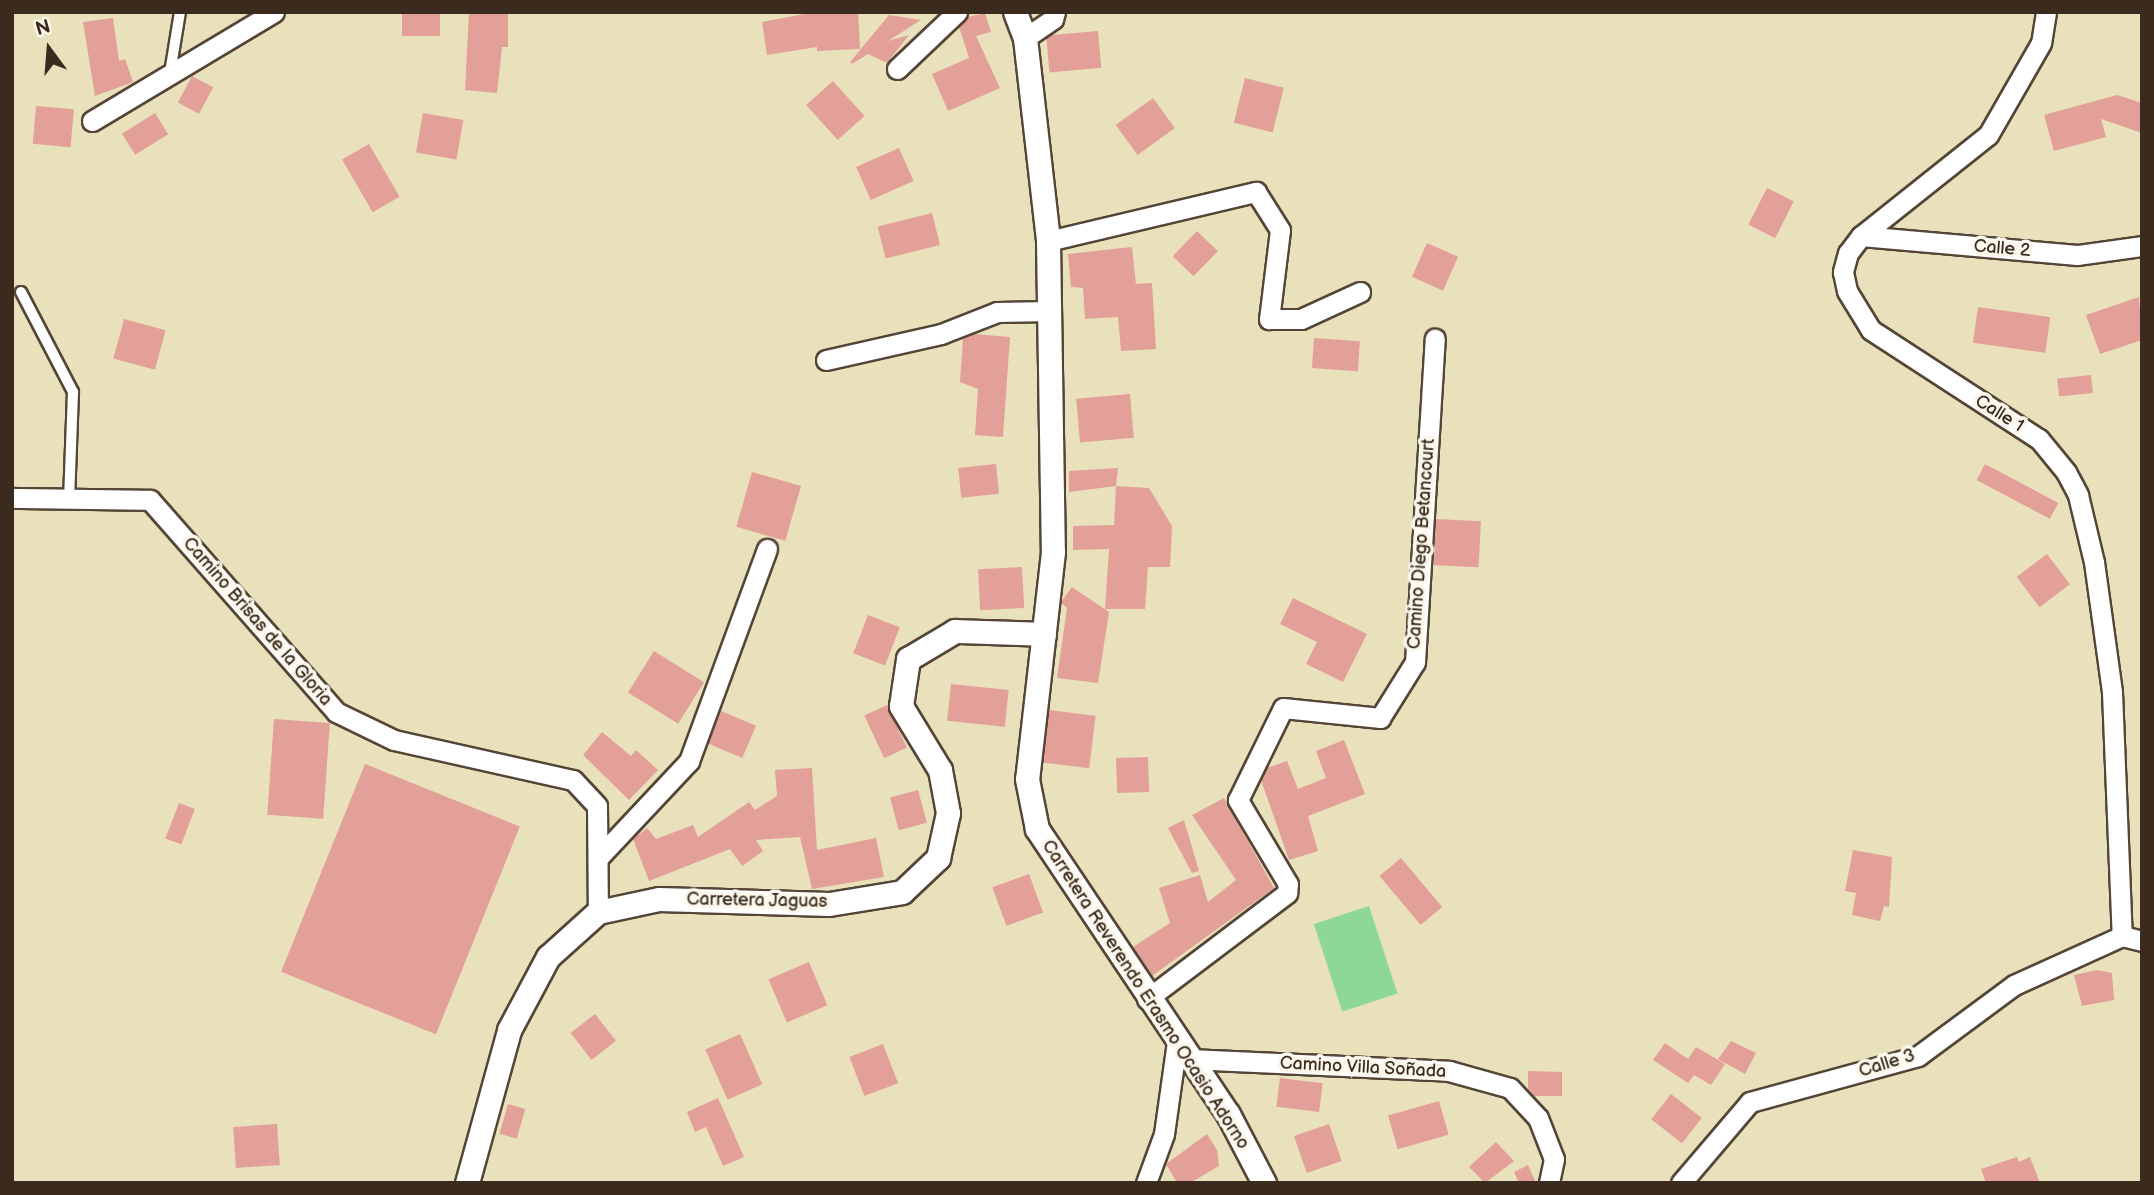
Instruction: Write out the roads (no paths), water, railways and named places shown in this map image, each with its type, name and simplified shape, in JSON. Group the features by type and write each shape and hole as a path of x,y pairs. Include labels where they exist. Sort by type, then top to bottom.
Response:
{"street":[{"path":"92,121 274,12"},
{"path":"897,69 957,12"},
{"name":"Carretera Reverendo Erasmo Ocasio Adorno","path":"1015,12 1025,38 1048,241 1054,552 1027,779 1037,829 1147,999 1228,1114 1264,1183"},
{"path":"1025,38 1053,19 1055,12"},
{"name":"Calle 1","path":"2046,12 2041,43 1988,135 1861,236 1848,253 1843,272 1847,291 1871,330 2039,439 2066,472 2078,495 2094,562 2112,692 2122,936"},
{"path":"1048,241 1256,192 1280,230 1269,319 1301,319 1360,292"},
{"name":"Calle 2","path":"1861,236 2077,255 2142,246"},
{"path":"826,360 941,334 998,312 1049,311"},
{"name":"Camino Diego Betancourt","path":"1147,999 1287,893 1288,884 1238,800 1283,708 1380,718 1415,662 1435,339"},
{"name":"Camino Brisas de la Gloria","path":"12,498 150,500 336,712 394,740 573,780 597,806 598,912"},
{"path":"599,857 689,761 767,549"},
{"name":"Carretera Jaguas","path":"467,1183 509,1030 548,957 598,912 659,899 829,904 902,892 938,858 948,813 940,770 901,706 908,659 955,631 1044,634"},
{"path":"2122,936 2142,942"},
{"name":"Calle 3","path":"1681,1183 1751,1102 1918,1056 2014,985 2122,936"},
{"path":"1146,1183 1164,1134 1183,1050"},
{"name":"Camino Villa Soñada","path":"1183,1050 1449,1071 1510,1088 1538,1118 1554,1159 1549,1183"}],"lane":[{"path":"170,74 180,12"},
{"path":"21,292 73,392 69,499"}]}
